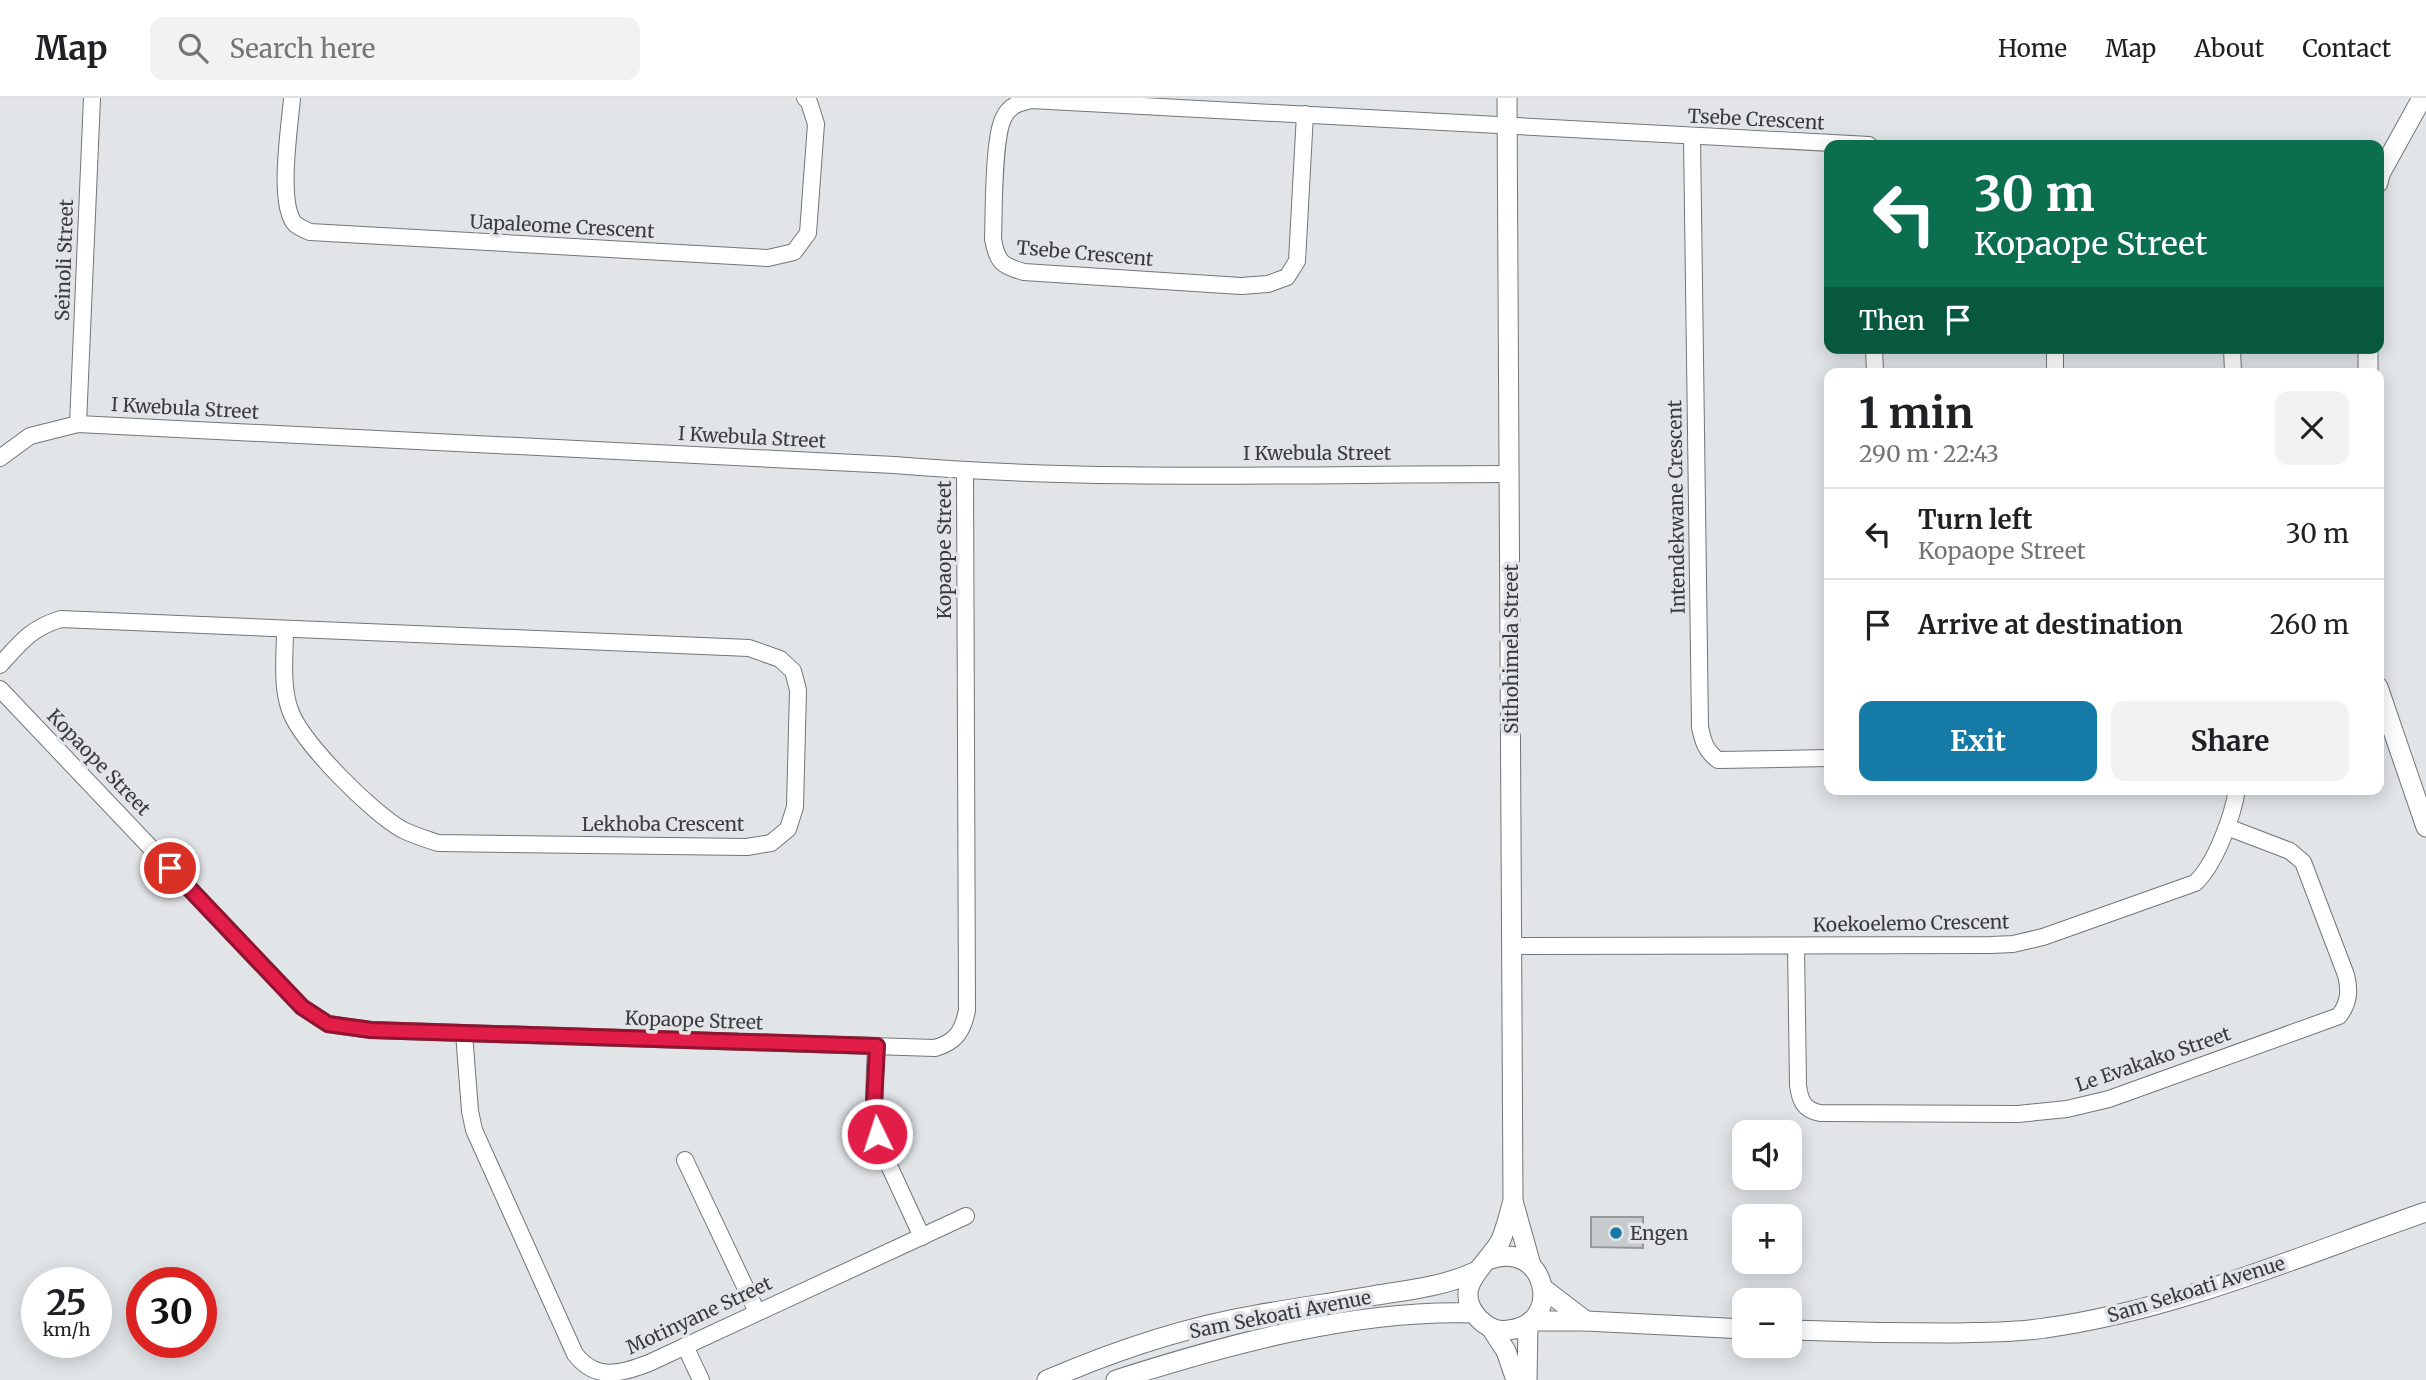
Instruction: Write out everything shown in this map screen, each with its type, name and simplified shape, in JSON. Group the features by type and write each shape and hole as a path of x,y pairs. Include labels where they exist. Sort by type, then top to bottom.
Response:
{"street":[{"name":"Seinoli Street","path":"78,424 92,98"},
{"name":"Uapaleome Crescent","path":"292,98 285,192 288,211 296,224 310,232 768,258 794,252 808,233 816,124 810,102 805,98"},
{"name":"Sithohimela Street","path":"1507,98 1513,1201 1531,1265"},
{"path":"2384,166 2422,98"},
{"name":"Tsebe Crescent","path":"1305,114 1297,261 1287,276 1268,284 1241,286 1024,272 1007,268 996,256 993,239 999,136 1003,118 1013,105 1031,100 1305,114 1508,125 1692,137 1824,143"},
{"path":"2401,134 2426,109"},
{"name":"Intendekwane Crescent","path":"1692,137 1700,727 1703,742 1709,753 1718,760 1824,758"},
{"name":"I Kwebula Street","path":"0,458 30,436 78,424 965,471 1510,474"},
{"name":"Kopaope Street","path":"0,689 302,1007 328,1024 347,1028 464,1033 922,1048 941,1046 961,1032 967,1010 965,471"},
{"name":"Lekhoba Crescent","path":"0,665 29,633 43,624 61,620 749,648 780,659 793,671 798,690 795,807 788,829 771,843 747,847 438,843 403,830 374,809 315,751 298,728 289,708 285,681 285,630"},
{"path":"2384,704 2426,827"},
{"name":"Koekoelemo Crescent","path":"1513,946 2003,944 2043,937 2194,883 2205,871 2228,827 2235,795"},
{"name":"Le Evakako Street","path":"1796,946 1798,1085 1801,1100 1808,1110 1820,1113 2041,1113 2109,1099 2339,1016 2347,1004 2349,988 2346,975 2303,862 2290,851 2228,827"},
{"name":"Motinyane Street","path":"464,1033 474,1130 581,1366 600,1377 615,1376 649,1363 967,1216"},
{"path":"877,1046 874,1105 877,1134 922,1237"},
{"path":"685,1160 757,1312"},
{"name":"Sithohimela Street","path":"1482,1266 1501,1239 1513,1201"},
{"name":"Sam Sekoati Avenue","path":"1802,1331 1993,1332 2042,1329 2091,1321 2197,1293 2426,1212"},
{"path":"1516,1380 1506,1351 1491,1328 1474,1313 1469,1297 1469,1288 1482,1266 1510,1256 1531,1265 1544,1289 1541,1307 1530,1323 1527,1380"},
{"name":"Sam Sekoati Avenue","path":"1047,1380 1130,1348 1185,1331 1253,1315 1426,1287 1459,1279 1482,1266"},
{"path":"1544,1289 1586,1321"},
{"name":"Sam Sekoati Avenue","path":"1116,1380 1230,1347 1330,1325 1430,1312 1474,1313"},
{"path":"1491,1328 1503,1331 1516,1330 1530,1323 1586,1321 1732,1328"},
{"path":"685,1346 701,1380"}],"building":[{"path":"1591,1217 1643,1217 1643,1248 1591,1247"}],"place":[{"name":"Engen","path":"1616,1233"}],"route":[{"path":"170,868 302,1007 328,1024 371,1030 877,1046 874,1121 877,1134"}]}
